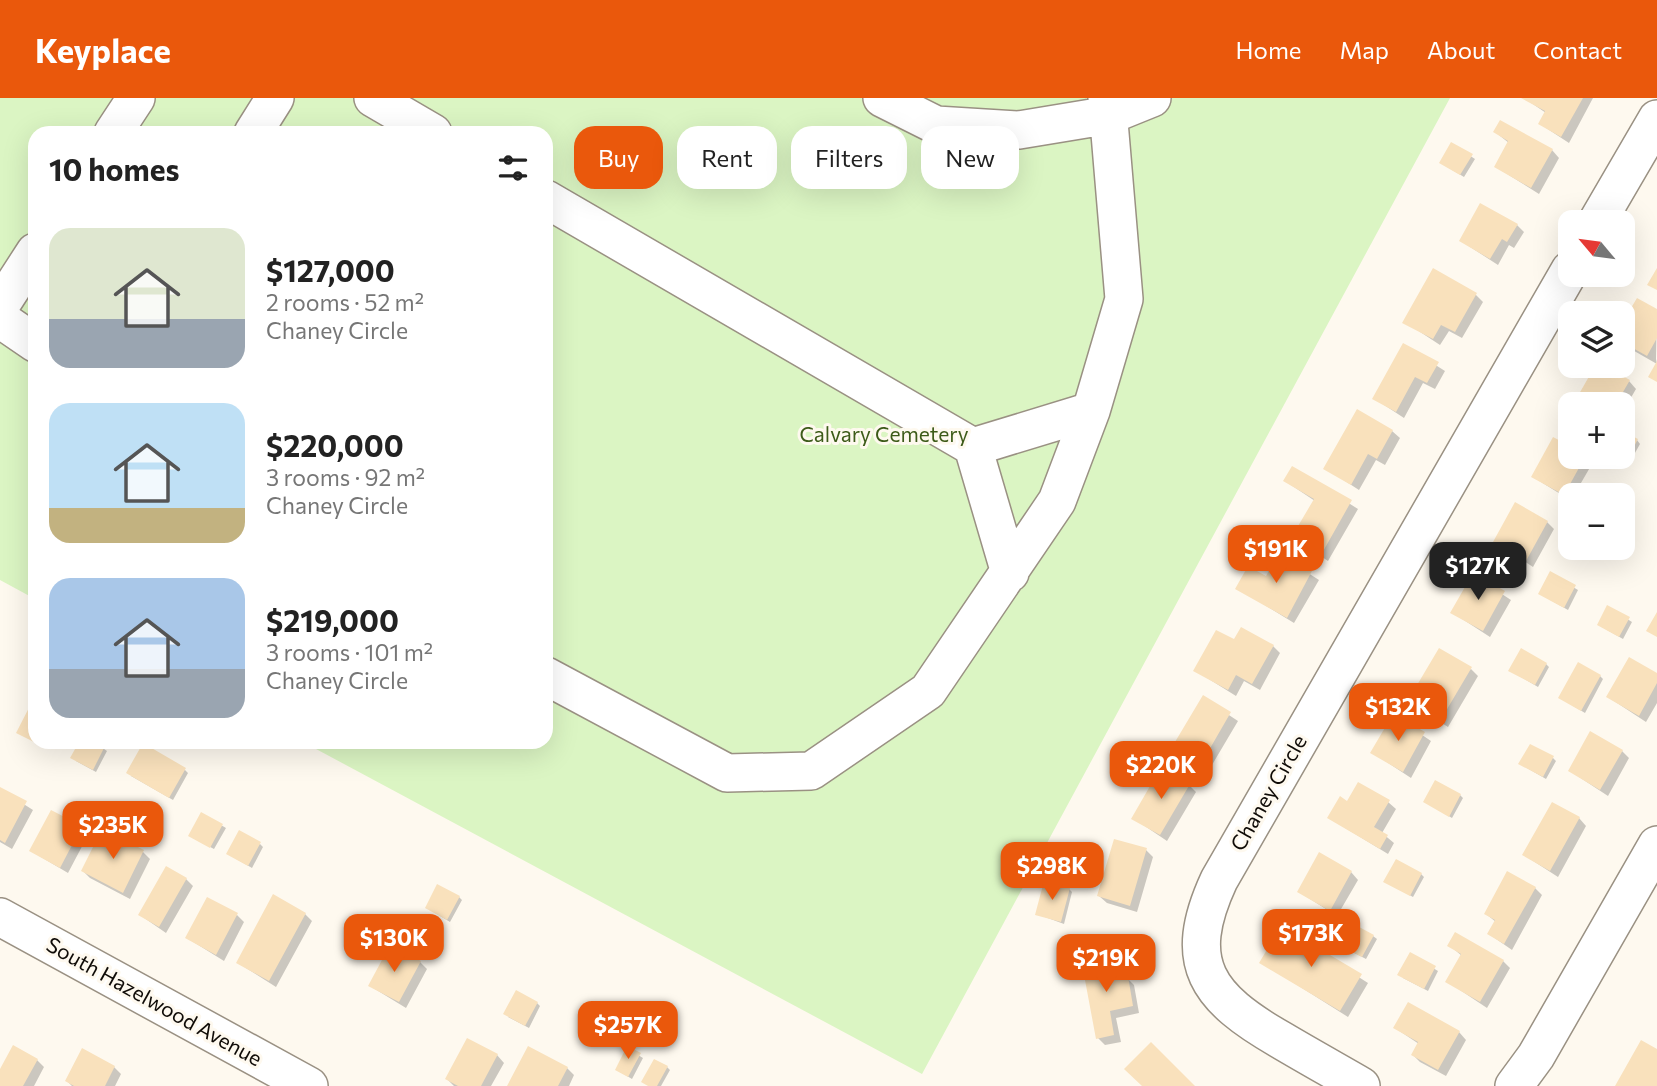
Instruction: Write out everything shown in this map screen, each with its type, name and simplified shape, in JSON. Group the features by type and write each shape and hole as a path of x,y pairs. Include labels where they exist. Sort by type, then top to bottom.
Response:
{"street":[{"path":"118,126 136,98"},
{"path":"257,126 275,98"},
{"path":"373,98 421,126"},
{"path":"882,98 936,124 1019,130 1108,106 1152,98"},
{"path":"553,680 727,773 811,771 928,691 1057,501 1091,411 1124,299 1108,106"},
{"path":"1604,210 1657,119"},
{"path":"553,203 973,447 1010,573"},
{"path":"0,306 28,264"},
{"name":"Chaney Circle","path":"1362,1086 1243,1018 1226,1004 1214,990 1202,961 1202,922 1219,880 1560,287"},
{"path":"0,319 28,338"},
{"path":"973,447 1091,411"},
{"path":"1514,1086 1535,1056 1657,845"},
{"name":"South Hazelwood Avenue","path":"5,930 309,1086"}],"green space":[{"name":"Calvary Cemetery","path":"0,98 1450,98 922,1074 316,749 553,749 553,126 28,126 28,595 0,580"}],"building":[{"path":"1521,98 1583,98 1561,137 1538,124 1545,111"},
{"path":"1500,120 1553,149 1531,188 1494,167 1508,141 1493,132"},
{"path":"1451,142 1473,154 1460,175 1439,163"},
{"path":"1480,203 1518,224 1507,242 1502,239 1490,259 1459,241"},
{"path":"1433,268 1477,293 1455,332 1441,325 1433,339 1402,323"},
{"path":"1657,268 1657,290 1647,285"},
{"path":"1637,298 1657,309 1657,338 1647,356 1635,349"},
{"path":"1403,343 1439,362 1427,383 1415,377 1396,412 1372,399"},
{"path":"1657,361 1657,382 1648,377"},
{"path":"1588,378 1630,380 1623,392 1580,392"},
{"path":"1357,409 1393,430 1377,459 1368,454 1351,485 1323,469"},
{"path":"1553,437 1558,440 1558,469 1578,469 1571,483 1558,483 1558,492 1531,477"},
{"path":"1292,466 1352,500 1321,555 1291,538 1314,499 1283,481"},
{"path":"1515,502 1548,521 1526,561 1493,542"},
{"path":"1279,553 1312,571 1287,618 1235,589 1248,566 1266,576"},
{"path":"1550,571 1576,585 1564,608 1538,594"},
{"path":"1473,573 1505,591 1483,631 1450,613"},
{"path":"1607,605 1630,617 1619,637 1597,625"},
{"path":"1657,612 1657,637 1646,631"},
{"path":"1241,627 1274,645 1252,684 1236,675 1228,690 1193,671 1216,630 1234,639"},
{"path":"1439,648 1472,667 1440,721 1407,702"},
{"path":"1521,648 1547,663 1535,685 1508,671"},
{"path":"1629,657 1657,673 1657,683 1639,716 1606,697"},
{"path":"1578,662 1601,675 1581,711 1558,698"},
{"path":"1203,695 1231,712 1201,764 1172,747"},
{"path":"28,710 28,739 16,733"},
{"path":"1393,714 1425,732 1403,772 1370,753"},
{"path":"1590,731 1623,750 1600,790 1568,771"},
{"path":"1530,744 1554,756 1543,777 1518,764"},
{"path":"75,749 104,749 93,770 70,758"},
{"path":"140,749 153,749 186,768 169,798 126,773"},
{"path":"1161,767 1190,784 1160,835 1131,819"},
{"path":"1435,780 1461,794 1449,817 1423,802"},
{"path":"1358,782 1390,800 1374,827 1388,835 1380,849 1327,818 1340,796 1347,801"},
{"path":"0,787 27,801 5,843 0,840"},
{"path":"1552,802 1580,817 1550,871 1522,855"},
{"path":"51,810 82,826 60,868 29,851"},
{"path":"201,812 223,824 210,848 188,836"},
{"path":"102,829 144,850 123,893 81,871"},
{"path":"239,830 261,842 248,866 226,854"},
{"path":"1114,839 1147,848 1130,906 1097,896"},
{"path":"1319,852 1352,871 1330,911 1297,892"},
{"path":"1396,859 1422,873 1410,896 1383,882"},
{"path":"166,866 187,878 159,927 138,915"},
{"path":"1507,871 1536,887 1504,944 1487,934 1495,920 1484,914"},
{"path":"1044,881 1070,888 1061,922 1035,915"},
{"path":"437,884 460,896 447,920 425,908"},
{"path":"273,894 306,913 269,981 236,963"},
{"path":"207,897 238,913 216,955 185,938"},
{"path":"1348,921 1374,935 1362,957 1336,944"},
{"path":"1281,926 1362,974 1340,1011 1259,963"},
{"path":"1455,932 1504,960 1480,1002 1445,982 1461,954 1447,946"},
{"path":"390,945 421,961 399,1002 368,986"},
{"path":"1410,952 1436,966 1424,989 1397,975"},
{"path":"1114,957 1118,978 1128,976 1133,1006 1110,1011 1114,1035 1096,1039 1082,964"},
{"path":"516,990 538,1002 525,1026 503,1014"},
{"path":"1408,1002 1460,1031 1438,1070 1411,1055 1418,1042 1393,1028"},
{"path":"467,1038 498,1054 481,1086 458,1086 445,1079"},
{"path":"1641,1040 1657,1049 1657,1086 1615,1086"},
{"path":"1151,1042 1195,1086 1142,1086 1124,1069"},
{"path":"13,1045 38,1059 23,1086 0,1086 0,1069"},
{"path":"528,1046 568,1067 558,1086 507,1086"},
{"path":"627,1046 641,1053 628,1077 615,1070"},
{"path":"82,1048 115,1066 105,1086 74,1086 65,1081"},
{"path":"654,1059 668,1066 657,1086 648,1086 641,1082"}]}
